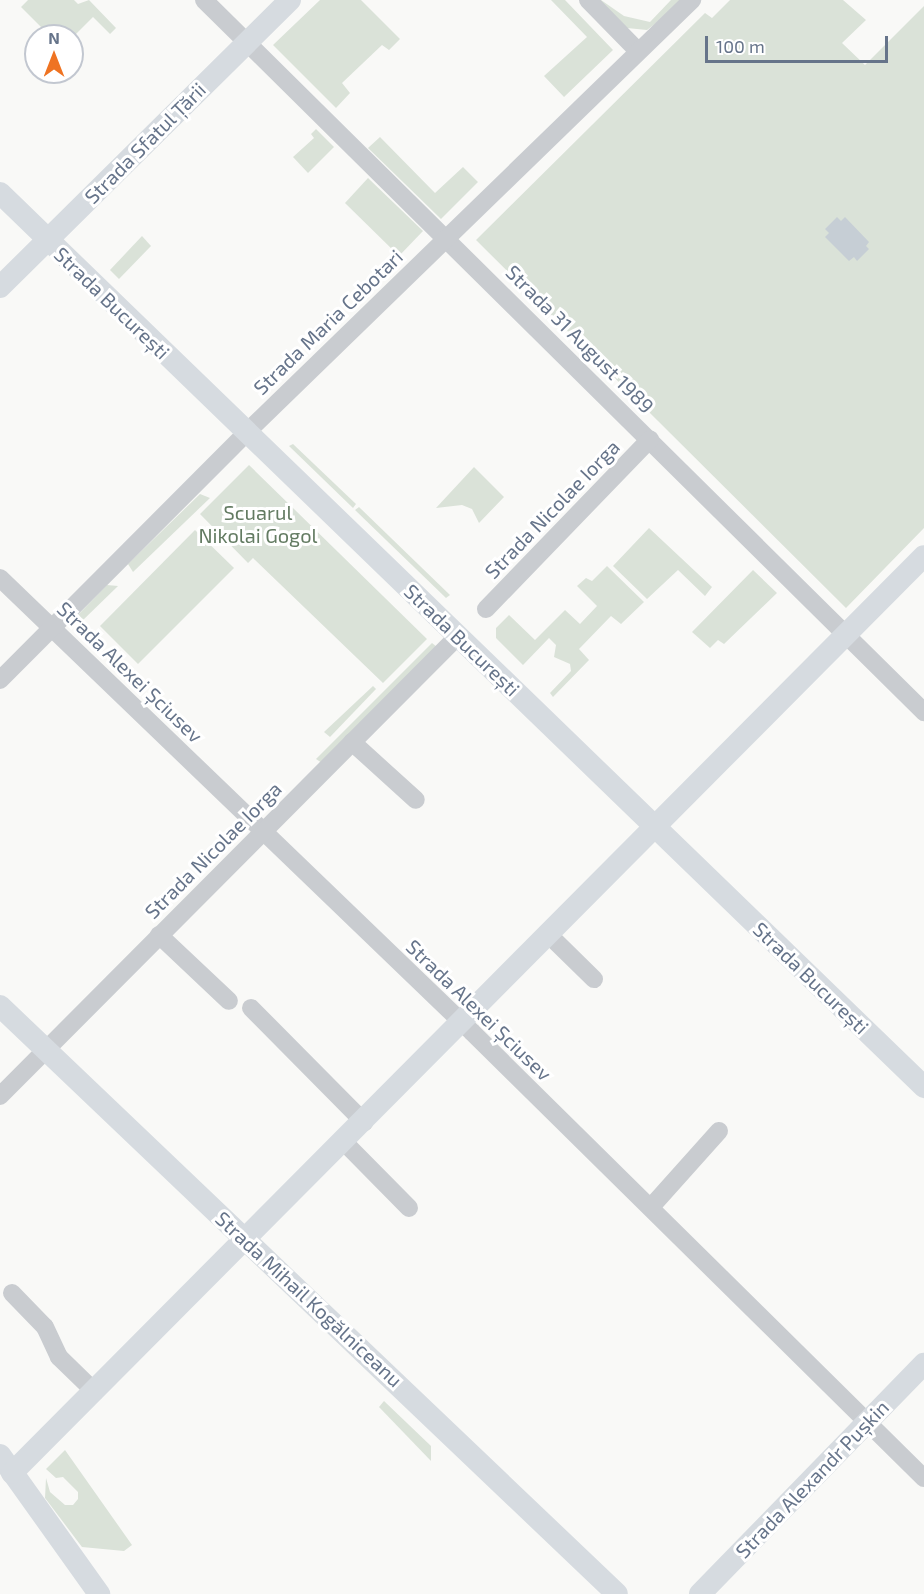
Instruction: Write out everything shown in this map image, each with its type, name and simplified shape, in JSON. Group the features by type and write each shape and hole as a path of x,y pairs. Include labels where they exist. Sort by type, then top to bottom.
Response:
{"main road":[{"name":"Strada Sfatul Țării","path":"0,287 291,0"},
{"name":"Strada București","path":"0,193 924,1087"},
{"path":"99,1594 6,1464 95,1392 657,828 924,556"},
{"name":"Strada Mihail Kogălniceanu","path":"0,1006 244,1241 383,1367 617,1594"},
{"name":"Strada Alexandr Pușkin","path":"700,1594 924,1364"}],"street":[{"name":"Strada 31 August 1989","path":"204,0 924,712"},
{"path":"588,0 638,51"},
{"name":"Strada Maria Cebotari","path":"0,680 246,433 692,0"},
{"name":"Strada Nicolae Iorga","path":"486,609 650,440"},
{"name":"Strada Alexei Șciusev","path":"0,578 54,627 262,833 463,1023 924,1478"},
{"name":"Strada Nicolae Iorga","path":"0,1096 458,636"},
{"path":"352,742 416,801"},
{"path":"159,935 229,1000"},
{"path":"549,935 594,979"},
{"path":"251,1008 363,1122"},
{"path":"651,1207 719,1131"},
{"path":"343,1141 409,1208"},
{"path":"12,1293 45,1327 58,1357 95,1392"}],"green space":[{"path":"28,0 74,0 78,4 89,0 116,28 110,34 93,17 84,26 84,24 38,24 21,7"},
{"path":"320,0 361,0 400,39 389,50 382,45 342,83 350,93 336,108 273,45"},
{"path":"551,0 565,0 613,50 564,97 544,76 587,37"},
{"path":"593,0 601,0 624,16 650,22 671,0 686,0 647,30 627,28"},
{"path":"730,0 843,0 866,20 842,43 865,65 924,6 924,528 846,608 476,240 705,13 712,18"},
{"path":"316,129 334,147 308,173 293,157 314,138 311,134"},
{"path":"380,137 435,193 463,167 478,182 441,219 368,148"},
{"path":"368,178 423,231 399,256 345,203"},
{"path":"142,236 151,246 119,279 110,270"},
{"path":"293,444 356,504 353,508 289,446"},
{"name":"Scuarul Nikolai Gogol","path":"249,465 427,639 383,683 253,558 248,563 200,514"},
{"path":"474,467 504,497 479,523 472,509 462,505 436,508"},
{"path":"200,494 210,498 133,572 128,564"},
{"path":"359,507 450,595 446,598 355,510"},
{"path":"649,528 712,587 705,596 678,570 647,599 613,566"},
{"path":"195,530 234,568 138,664 100,626"},
{"path":"607,566 644,602 621,624 611,616 579,649 589,660 553,697 550,693 571,671 570,664 554,657 556,645 549,638 523,665 496,638 496,628 509,615 535,640 565,610 580,624 597,606 577,586 586,578 592,581"},
{"path":"753,570 777,593 724,644 718,640 710,648 692,632"},
{"path":"107,585 118,586 80,623 75,618"},
{"path":"432,643 437,647 322,763 316,759"},
{"path":"373,686 376,689 330,737 324,732"},
{"path":"384,1401 431,1446 431,1461 379,1407"},
{"path":"65,1450 132,1545 124,1551 82,1547 45,1498 46,1478 50,1492 65,1505 73,1505 78,1499 78,1492 63,1477 56,1478 46,1469"}],"shaded area":[{"path":"837,217 841,221 845,217 869,242 866,246 869,249 857,261 854,257 849,261 825,237 829,233 825,229"}]}
